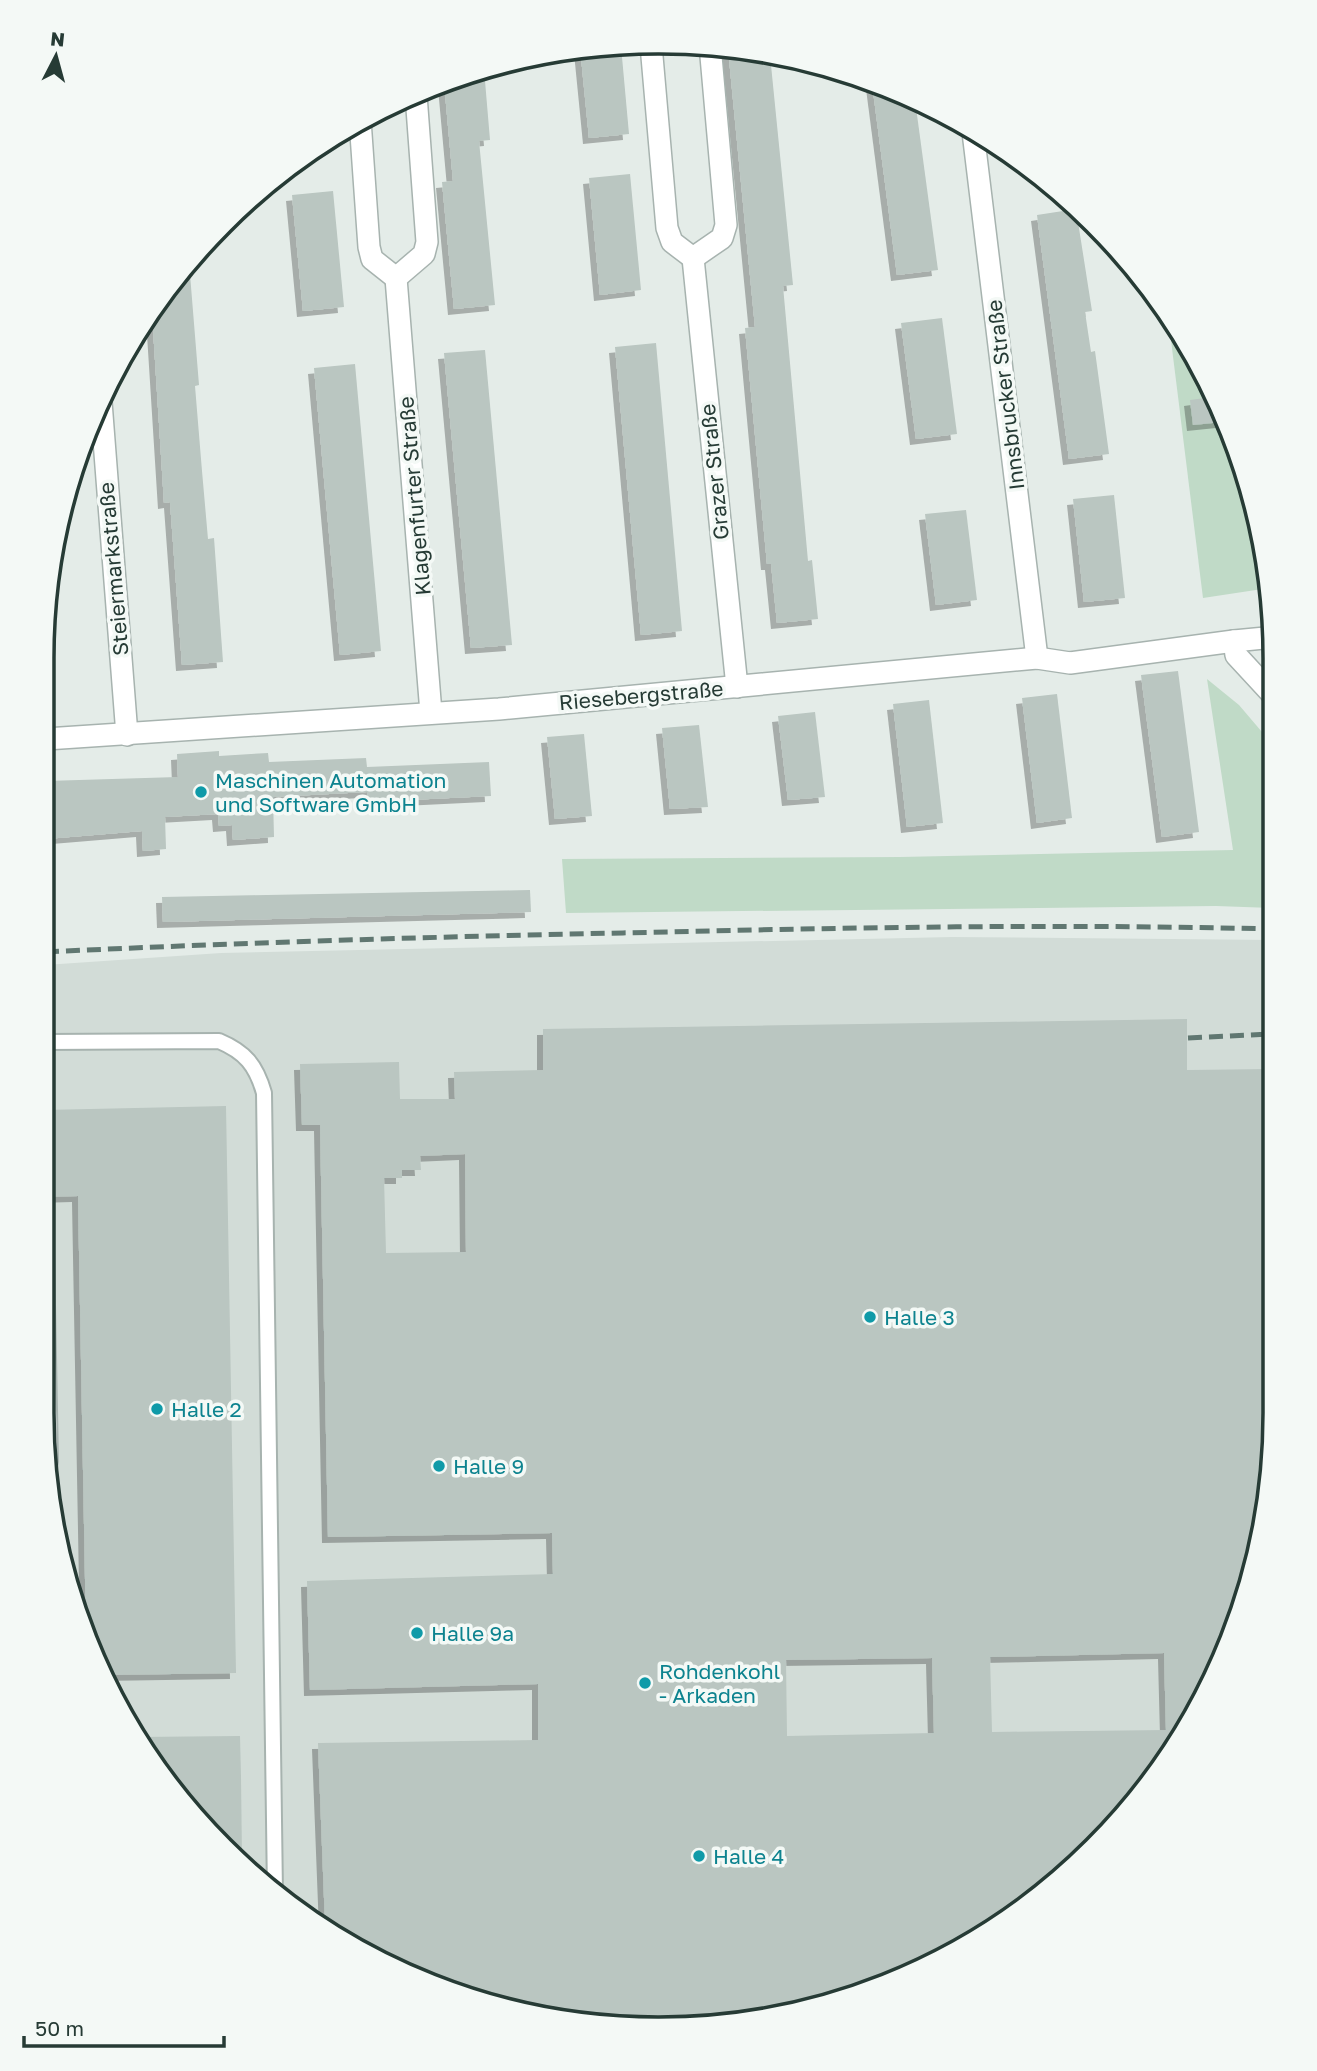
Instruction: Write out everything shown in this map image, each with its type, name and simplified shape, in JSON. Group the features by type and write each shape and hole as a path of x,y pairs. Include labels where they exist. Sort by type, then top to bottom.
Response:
{"street":[{"path":"652,54 667,228 672,242 693,258 722,238 726,225 711,57"},
{"path":"361,132 369,247 372,259 396,278 424,254 427,242 417,105"},
{"name":"Innsbrucker Straße","path":"974,144 1037,658"},
{"name":"Grazer Straße","path":"693,258 737,687"},
{"name":"Klagenfurter Straße","path":"396,278 431,713"},
{"name":"Steiermarkstraße","path":"103,422 127,735"},
{"name":"Riesebergstraße","path":"54,739 431,713 1037,658 1070,663 1262,638"},
{"path":"1234,641 1236,655 1263,684"}],"lane":[{"path":"54,1042 219,1041 238,1049 252,1061 260,1079 264,1120 275,1879"}],"shaded area":[{"path":"952,937 1263,940 1263,1412 1258,1491 1251,1530 1231,1607 1217,1644 1182,1715 1138,1780 1086,1840 1057,1867 994,1915 961,1936 890,1971 853,1985 776,2005 737,2012 658,2017 580,2012 541,2005 464,1985 427,1971 356,1936 323,1915 260,1867 231,1840 204,1811 156,1748 135,1715 100,1644 86,1607 66,1530 59,1491 54,1412 54,964 221,953"}],"green space":[{"path":"1171,338 1200,391 1231,464 1258,580 1259,590 1203,598"},
{"path":"1207,679 1239,705 1263,733 1263,908 566,913 562,859 900,857 1233,850"}],"building":[{"path":"622,56 629,134 589,138 581,59"},
{"path":"729,58 771,65 793,285 783,286 808,561 812,560 818,619 777,623 771,564 767,564 745,328 755,327"},
{"path":"485,80 490,140 479,141 495,305 454,309 442,182 453,181 445,93"},
{"path":"873,94 917,113 938,270 897,275"},
{"path":"630,174 641,290 600,295 589,178"},
{"path":"333,191 344,307 303,311 292,195"},
{"path":"1064,211 1078,224 1092,311 1085,312 1091,352 1095,351 1109,454 1069,459 1037,215"},
{"path":"190,277 199,385 195,386 202,471 208,539 214,538 223,662 182,665 170,502 164,503 153,328"},
{"path":"942,318 957,434 916,439 901,323"},
{"path":"656,343 682,631 641,635 615,347"},
{"path":"485,350 512,645 471,648 444,353"},
{"path":"355,364 381,651 340,655 314,368"},
{"path":"1203,398 1215,423 1193,425 1190,400"},
{"path":"1114,495 1125,598 1084,602 1073,499"},
{"path":"966,510 977,600 936,605 925,514"},
{"path":"1178,671 1199,832 1162,837 1141,675"},
{"path":"1057,694 1072,818 1037,823 1022,698"},
{"path":"929,700 943,823 907,827 893,704"},
{"path":"815,712 825,797 788,800 778,716"},
{"path":"699,725 708,807 670,809 662,728"},
{"path":"584,734 592,816 555,819 547,737"},
{"path":"219,751 219,756 268,753 269,762 366,758 367,767 489,762 491,796 368,802 367,792 273,797 274,837 233,840 232,825 219,826 218,814 165,817 166,849 143,851 142,831 54,838 54,781 178,777 177,754"},
{"path":"530,890 531,912 163,922 162,897"},
{"path":"1187,1019 1187,1070 1263,1069 1263,1412 1258,1491 1242,1569 1217,1644 1182,1715 1161,1748 1113,1811 1086,1840 1026,1892 961,1936 890,1971 853,1985 737,2012 658,2017 580,2012 464,1985 391,1954 325,1916 318,1743 538,1740 538,1684 310,1690 307,1581 553,1574 552,1533 328,1537 320,1125 302,1125 300,1064 399,1062 400,1099 455,1099 454,1072 543,1070 543,1029","holes":["465,1154 466,1252 386,1253 384,1178 402,1178 402,1170 421,1170 420,1156","1164,1653 1166,1730 992,1732 990,1657","932,1658 934,1733 787,1736 786,1660"]},
{"name":"Halle 2","path":"226,1106 236,1673 115,1675 86,1607 78,1196 54,1197 54,1110"},
{"path":"240,1736 242,1850 204,1811 149,1737"}],"railway":[{"path":"54,952 512,935 819,929 1046,926 1263,929"},
{"path":"1188,1038 1263,1034"}],"place":[{"name":"Maschinen Automation und Software GmbH","path":"201,792"},
{"name":"Halle 3","path":"870,1317"},
{"name":"Halle 2","path":"157,1409"},
{"name":"Halle 9","path":"439,1466"},
{"name":"Halle 9a","path":"417,1633"},
{"name":"Rohdenkohl - Arkaden","path":"645,1683"},
{"name":"Halle 4","path":"699,1856"}]}
